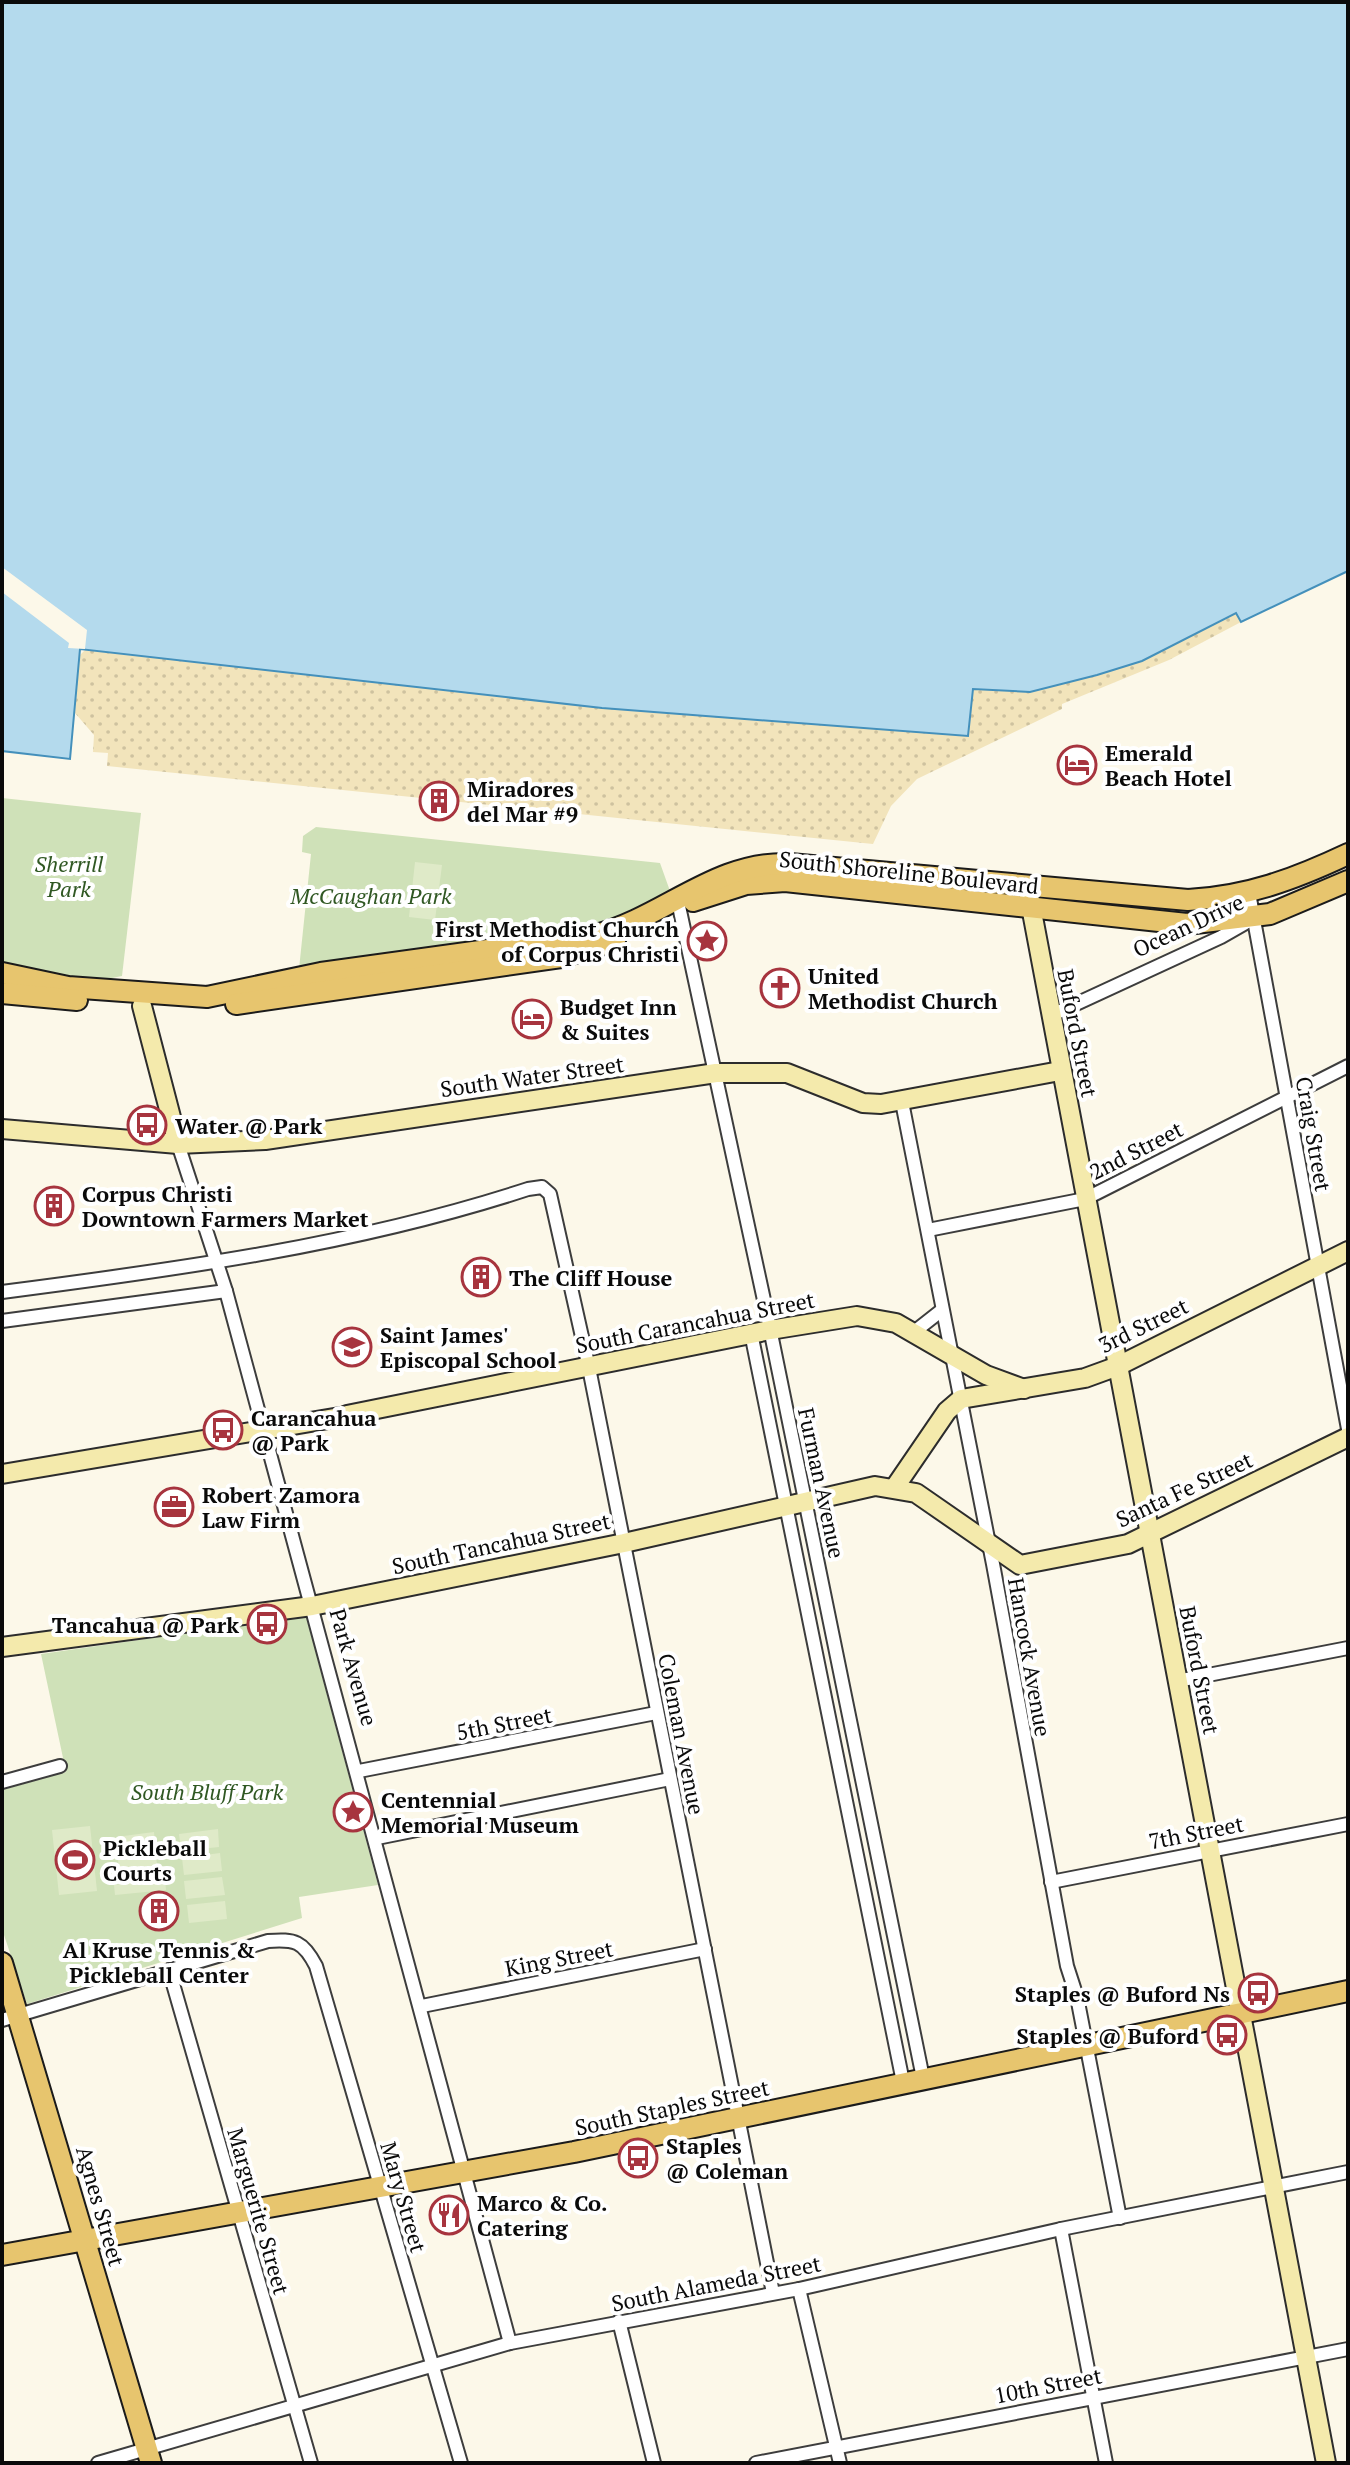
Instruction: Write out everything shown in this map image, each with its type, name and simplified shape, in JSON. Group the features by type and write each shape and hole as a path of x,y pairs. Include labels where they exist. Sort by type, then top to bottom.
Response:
{"main road":[{"name":"Ocean Drive","path":"1249,893 1284,883 1348,854"},
{"name":"South Shoreline Boulevard","path":"2,993 226,1006 561,957 618,939 720,875 780,864 1158,899 1222,898 1249,893"},
{"name":"South Shoreline Boulevard","path":"678,903 746,884 776,881 1187,924 1253,918"},
{"name":"Ocean Drive","path":"1253,918 1288,908 1348,881"},
{"name":"Buford Street","path":"1028,885 1060,1071 1326,2463"},
{"name":"South Shoreline Boulevard","path":"2,973 142,1000"},
{"name":"Park Avenue","path":"142,1000 178,1144"},
{"name":"South Water Street","path":"2,1129 178,1144 265,1140 716,1073 787,1073 863,1103 902,1102 1060,1071"},
{"name":"3rd Street","path":"961,1399 1085,1378 1118,1366 1348,1251"},
{"name":"South Carancahua Street","path":"2,1474 263,1432 761,1332 857,1316 896,1323 953,1354"},
{"path":"953,1354 986,1375 1024,1389"},
{"path":"895,1487 947,1411 961,1399"},
{"name":"Santa Fe Street","path":"1020,1565 1128,1544 1348,1437"},
{"name":"South Tancahua Street","path":"2,1647 312,1606 624,1543 875,1486 916,1493 990,1547"},
{"path":"990,1547 1020,1565"},
{"name":"Agnes Street","path":"2,1963 11,2017 86,2238 150,2456"},
{"name":"South Staples Street","path":"2,2255 381,2189 1348,1991"}],"street":[{"name":"Craig Street","path":"1249,893 1348,1429"},
{"name":"Furman Avenue","path":"678,903 716,1073 761,1332 786,1506 864,1889 913,2080"},
{"name":"Ocean Drive","path":"1050,1016 1221,937 1253,918"},
{"name":"2nd Street","path":"928,1230 1085,1199 1348,1066"},
{"name":"Hancock Avenue","path":"902,1102 996,1577 1051,1882 1120,2218"},
{"name":"Park Avenue","path":"178,1144 226,1291 359,1771 510,2343"},
{"name":"Coleman Avenue","path":"218,1264 338,1239 542,1187 550,1194 589,1368 773,2293"},
{"path":"2,1292 218,1264"},
{"path":"2,1321 226,1291"},
{"path":"914,1332 942,1310"},
{"name":"Furman Avenue","path":"761,1332 805,1501 883,1885 913,2080"},
{"path":"996,1577 1020,1565"},
{"path":"1177,1681 1348,1648"},
{"path":"827,1707 846,1704"},
{"name":"5th Street","path":"359,1771 656,1713"},
{"path":"2,1782 60,1766"},
{"path":"377,1838 670,1779"},
{"name":"7th Street","path":"1051,1882 1209,1848 1348,1824"},
{"path":"864,1889 883,1885"},
{"name":"Mary Street","path":"169,1970 268,1941 294,1940 303,1944 316,1966 461,2463"},
{"name":"King Street","path":"422,2006 705,1949"},
{"path":"11,2017 169,1970"},
{"name":"Marguerite Street","path":"169,1970 311,2463"},
{"name":"South Alameda Street","path":"98,2463 150,2456 296,2405 510,2343 799,2289 1061,2229 1348,2172"},
{"path":"1061,2229 1106,2463"},
{"path":"799,2289 840,2463"},
{"path":"619,2321 654,2463"},
{"name":"10th Street","path":"756,2463 1348,2349"}],"green space":[{"name":"Sherrill Park","path":"2,798 141,813 122,976 112,978 111,983 2,964"},
{"name":"McCaughan Park","path":"316,827 660,863 670,891 598,926 299,969 311,854 302,852 303,836"},
{"path":"415,862 442,865 435,920 409,917"},
{"name":"South Bluff Park","path":"306,1616 378,1885 299,1897 302,1918 27,2004 2,1929 2,1790 66,1772 41,1654"},
{"name":"Pickleball Courts","path":"90,1826 97,1891 59,1895 52,1830"},
{"path":"218,1829 219,1847 181,1851 179,1834"},
{"path":"154,1832 156,1851 118,1855 116,1837"},
{"path":"220,1853 222,1871 184,1875 182,1858"},
{"path":"156,1856 158,1874 120,1878 118,1860"},
{"path":"222,1877 225,1895 186,1899 184,1881"},
{"path":"165,1880 166,1890 115,1895 114,1885"},
{"path":"225,1901 227,1919 189,1923 187,1905"}],"sand":[{"path":"1236,613 1241,622 1169,660 1062,704 1062,709 917,779 891,806 873,844 107,766 108,753 93,752 94,735 75,713 80,655 85,650 602,708 967,736 973,689 1030,692 1142,661"}],"water":[{"path":"2,2 1348,2 1348,571 1241,622 1236,613 1142,661 1030,692 973,689 968,736 602,708 80,649 70,759 2,751"}],"pier":[{"path":"2,567 87,630 85,649 68,648 69,643 2,592"}],"place":[{"name":"Emerald Beach Hotel","path":"1077,765"},
{"name":"Miradores del Mar #9","path":"439,801"},
{"name":"First Methodist Church of Corpus Christi","path":"707,941"},
{"name":"United Methodist Church","path":"780,988"},
{"name":"Budget Inn & Suites","path":"532,1019"},
{"name":"Water @ Park","path":"147,1125"},
{"name":"Corpus Christi Downtown Farmers Market","path":"54,1206"},
{"name":"The Cliff House","path":"481,1277"},
{"name":"Saint James' Episcopal School","path":"352,1347"},
{"name":"Carancahua @ Park","path":"223,1430"},
{"name":"Robert Zamora Law Firm","path":"174,1507"},
{"name":"Tancahua @ Park","path":"267,1624"},
{"name":"Centennial Memorial Museum","path":"353,1812"},
{"name":"Pickleball Courts","path":"75,1860"},
{"name":"Al Kruse Tennis & Pickleball Center","path":"159,1911"},
{"name":"Staples @ Buford Ns","path":"1258,1993"},
{"name":"Staples @ Buford","path":"1227,2035"},
{"name":"Staples @ Coleman","path":"638,2158"},
{"name":"Marco & Co. Catering","path":"449,2215"}]}
